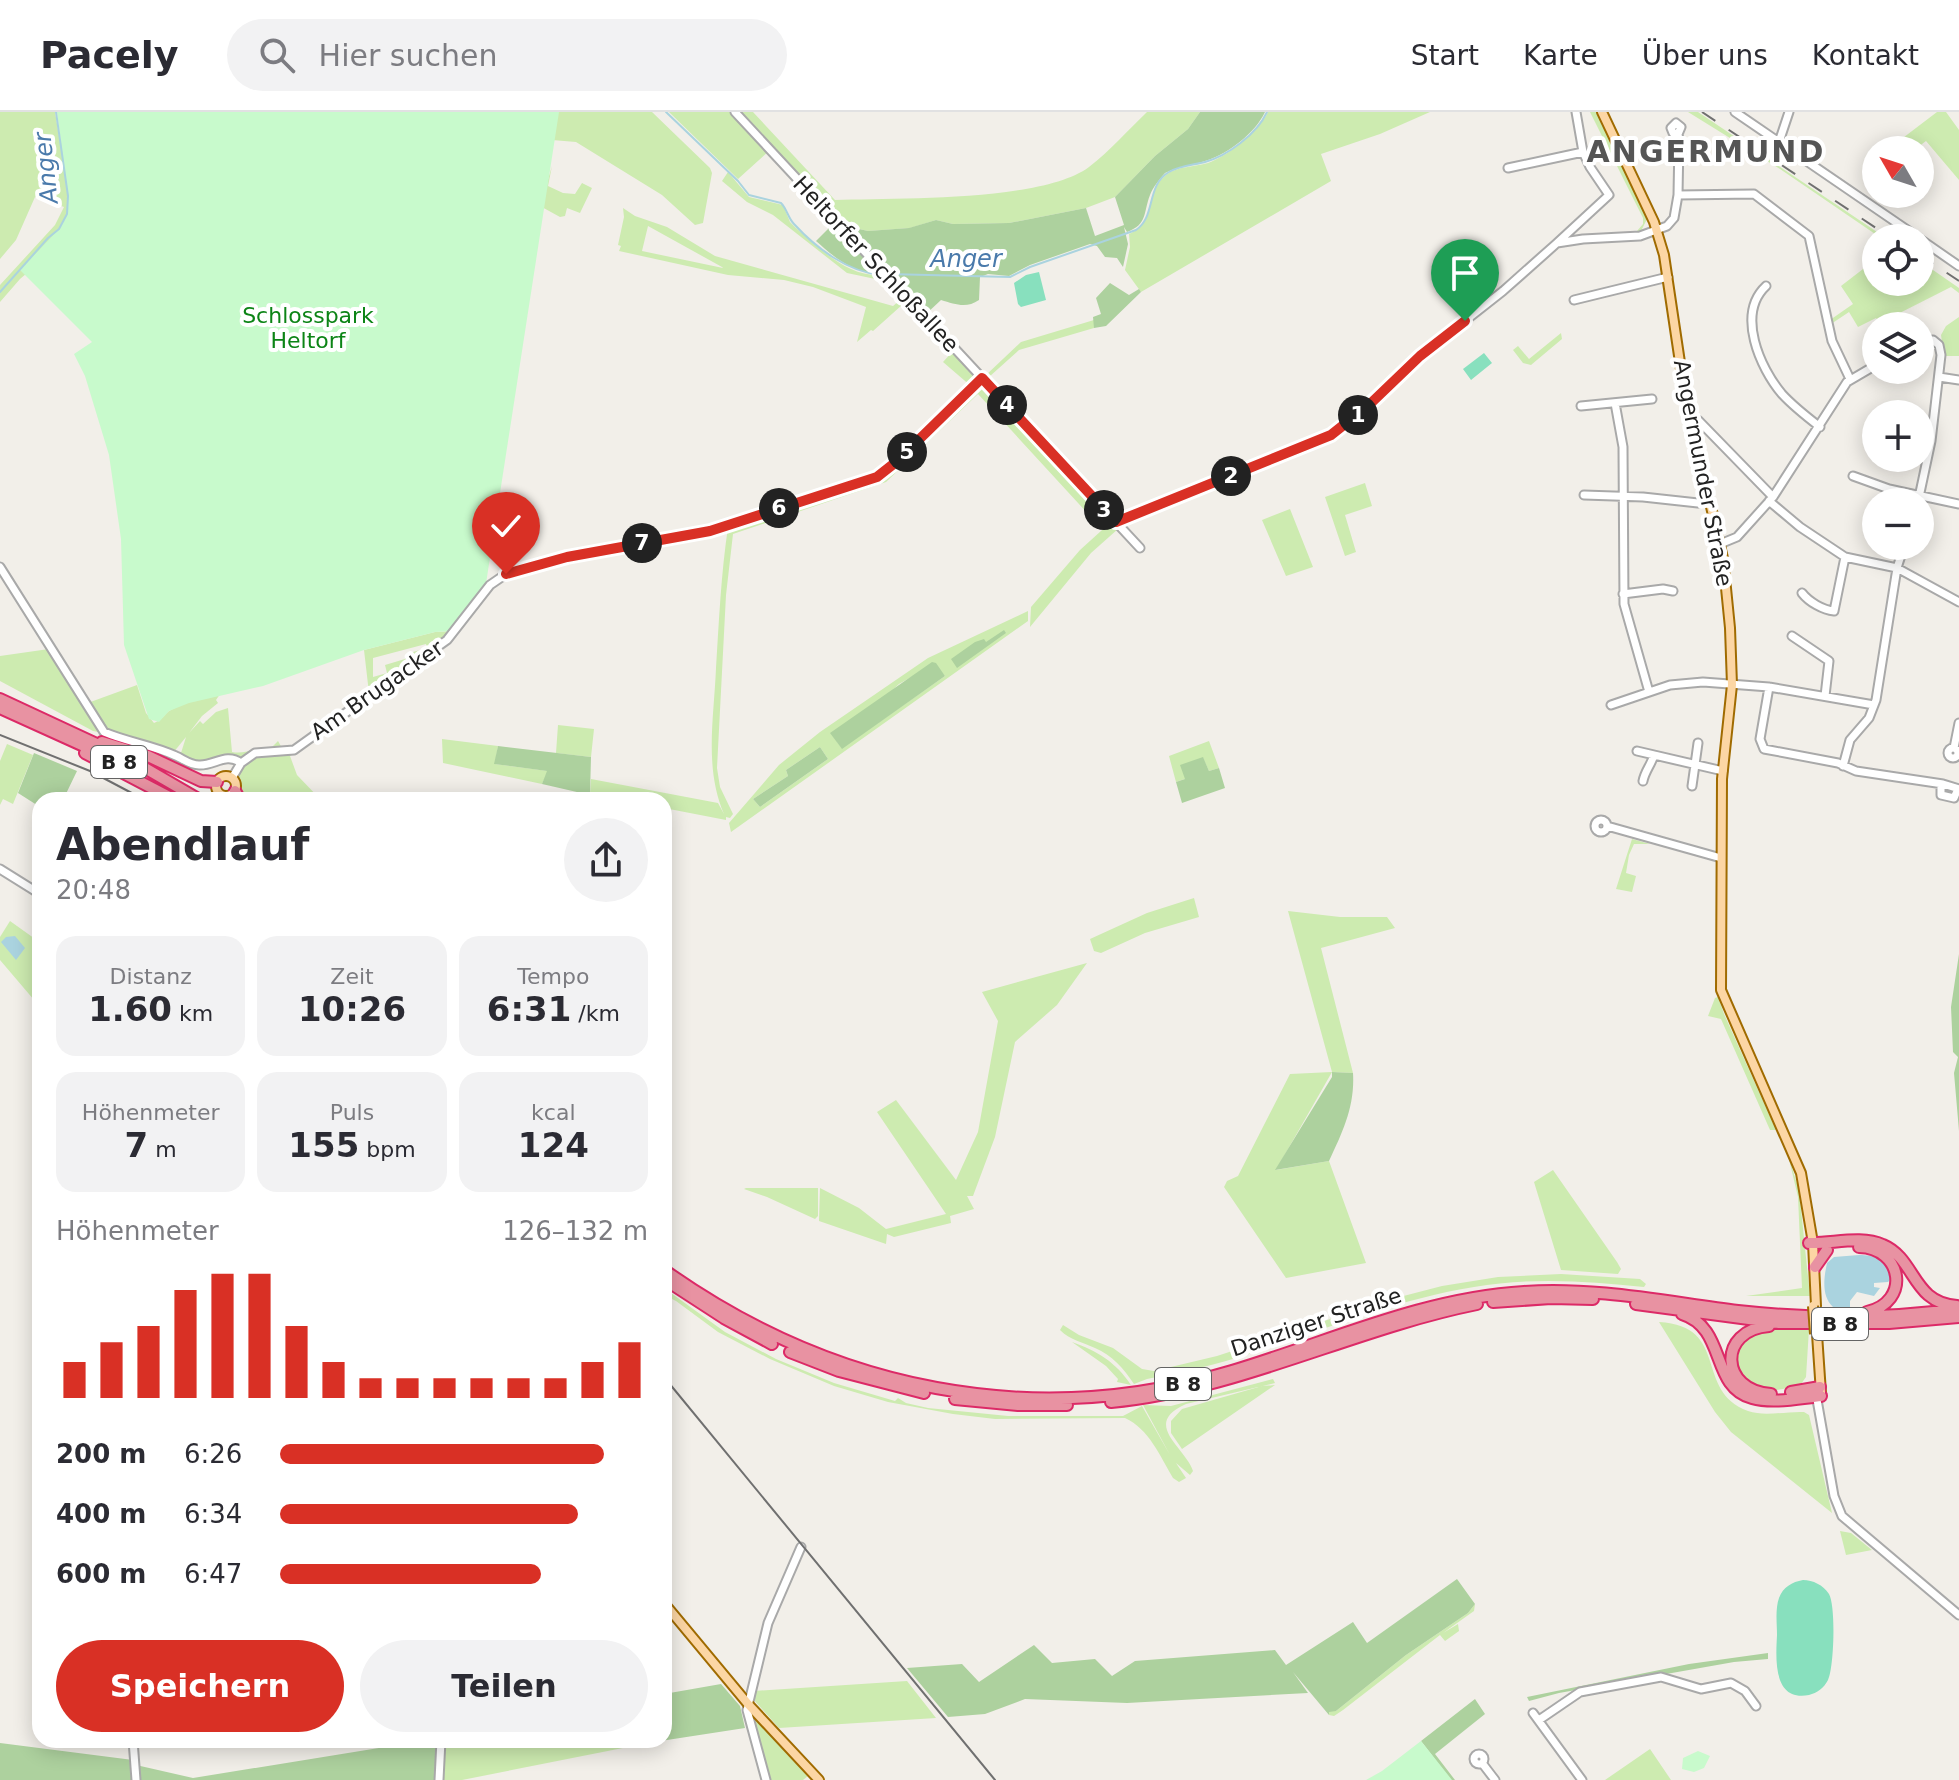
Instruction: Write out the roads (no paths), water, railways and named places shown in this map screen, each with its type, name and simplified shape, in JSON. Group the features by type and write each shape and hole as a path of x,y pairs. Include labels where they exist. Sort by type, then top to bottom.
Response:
{"highway":[{"name":"B 8","path":"0,699 160,775 187,792"},
{"name":"B 8","path":"0,708 128,766 174,792"},
{"path":"46,730 49,735 159,792"},
{"path":"73,734 81,733 148,756 201,781 217,782"},
{"path":"1811,1246 1865,1241 1885,1245 1896,1254 1924,1292 1941,1303 1959,1308"},
{"path":"1811,1246 1827,1250 1871,1248 1885,1255 1896,1272 1895,1288 1886,1304 1853,1317"},
{"path":"1815,1267 1827,1250"},
{"name":"Danziger Straße","path":"672,1276 759,1330 842,1364 945,1390 1022,1398 1086,1397 1168,1387 1231,1371 1419,1310 1476,1297 1525,1292 1606,1293 1741,1311 1853,1317 1959,1308"},
{"name":"Danziger Straße","path":"672,1284 743,1329 839,1371 942,1397 1042,1406 1133,1400 1184,1391 1257,1371 1402,1322 1476,1304 1526,1299 1583,1299 1779,1323 1878,1324 1959,1317"},
{"path":"1670,1309 1693,1318 1706,1330 1730,1383 1746,1396 1764,1400 1818,1392"},
{"path":"1779,1323 1753,1328 1740,1336 1731,1356 1737,1378 1749,1389 1763,1393 1818,1392"}],"main road":[{"name":"Angermunder Straße","path":"1602,112 1657,231 1668,277 1684,388 1720,544 1730,628 1732,685 1723,771 1721,990 1804,1183 1811,1246"},
{"path":"217,792 217,782 224,776 232,778 237,792"},
{"path":"1811,1246 1815,1267 1814,1306"},
{"path":"1811,1246 1818,1392"},
{"path":"672,1613 748,1704 819,1780"}],"street":[{"name":"Heltorfer Schloßallee","path":"735,112 1140,548"},
{"path":"1116,522 1331,435 1370,404 1420,356 1557,243 1609,195 1583,152 1576,112"},
{"path":"1735,112 1899,224"},
{"path":"1779,142 1789,112"},
{"path":"1557,243 1633,237 1657,231 1672,221 1678,195 1678,134"},
{"path":"1508,168 1583,152"},
{"path":"1678,195 1754,194 1809,236 1832,341 1850,379"},
{"path":"1575,225 1576,233 1583,239"},
{"path":"1934,248 1958,263"},
{"path":"1574,300 1668,277"},
{"path":"1766,286 1757,296 1751,316 1758,348 1781,393 1820,427"},
{"path":"1934,342 1941,349 1934,417"},
{"path":"1720,544 1737,537 1771,499 1850,379 1862,373"},
{"path":"1939,377 1959,380"},
{"name":"Am Brugacker","path":"0,567 104,732 158,748 194,765 226,759 241,763 261,752 294,750 447,640 499,578 567,557 710,531 877,477 982,378"},
{"path":"1581,406 1652,399"},
{"path":"1615,403 1623,447 1623,594 1649,692"},
{"path":"1698,420 1800,527 1845,557 1897,568 1959,602"},
{"path":"1853,476 1887,488"},
{"path":"1584,495 1698,503 1710,501"},
{"path":"1934,501 1959,504"},
{"path":"1802,593 1806,599 1834,611 1845,557"},
{"path":"1843,766 1850,740 1869,718 1874,705 1900,560"},
{"path":"1623,594 1663,589 1673,591"},
{"path":"1792,636 1829,661 1825,696"},
{"path":"1611,705 1687,682 1769,687 1874,705"},
{"path":"1769,687 1760,739 1764,749 1856,771 1959,789"},
{"path":"1954,748 1959,723"},
{"path":"1692,786 1698,743"},
{"path":"1637,751 1723,771"},
{"path":"1643,781 1654,755"},
{"path":"232,778 241,763"},
{"path":"1607,826 1721,858"},
{"path":"0,869 32,889"},
{"path":"1818,1392 1836,1505 1842,1516 1959,1615"},
{"path":"766,1780 747,1716 748,1704 768,1623 801,1547"},
{"path":"1539,1720 1576,1693 1661,1677 1701,1689 1731,1683 1742,1688 1756,1706"},
{"path":"1533,1713 1582,1780"},
{"path":"134,1748 136,1780"},
{"path":"439,1780 441,1748"},
{"path":"1482,1763 1495,1780"}],"water":[{"path":"15,936 25,948 16,960 1,942 6,937"},
{"path":"1859,1255 1881,1260 1892,1278 1888,1282 1874,1283 1874,1287 1880,1288 1874,1296 1857,1292 1850,1301 1850,1307 1833,1307 1825,1292 1827,1263 1834,1257"}],"waterway":[{"name":"Anger","path":"0,292 59,229 67,214 68,196 56,112"},
{"name":"Anger","path":"666,112 749,195 781,203 794,224 823,250 845,264 881,275"},
{"name":"Anger","path":"887,274 1010,277 1136,230 1146,217 1162,178 1173,170 1214,159 1232,149 1249,136 1267,112"}],"tram line":[{"path":"0,735 90,771 130,792"},
{"path":"672,1387 995,1780"}],"railway":[{"path":"1702,112 1870,224"},
{"path":"1934,264 1959,281"}],"district":[{"name":"ANGERMUND","path":"1706,151"}],"park label":[{"name":"Schlosspark Heltorf","path":"308,328"}]}
